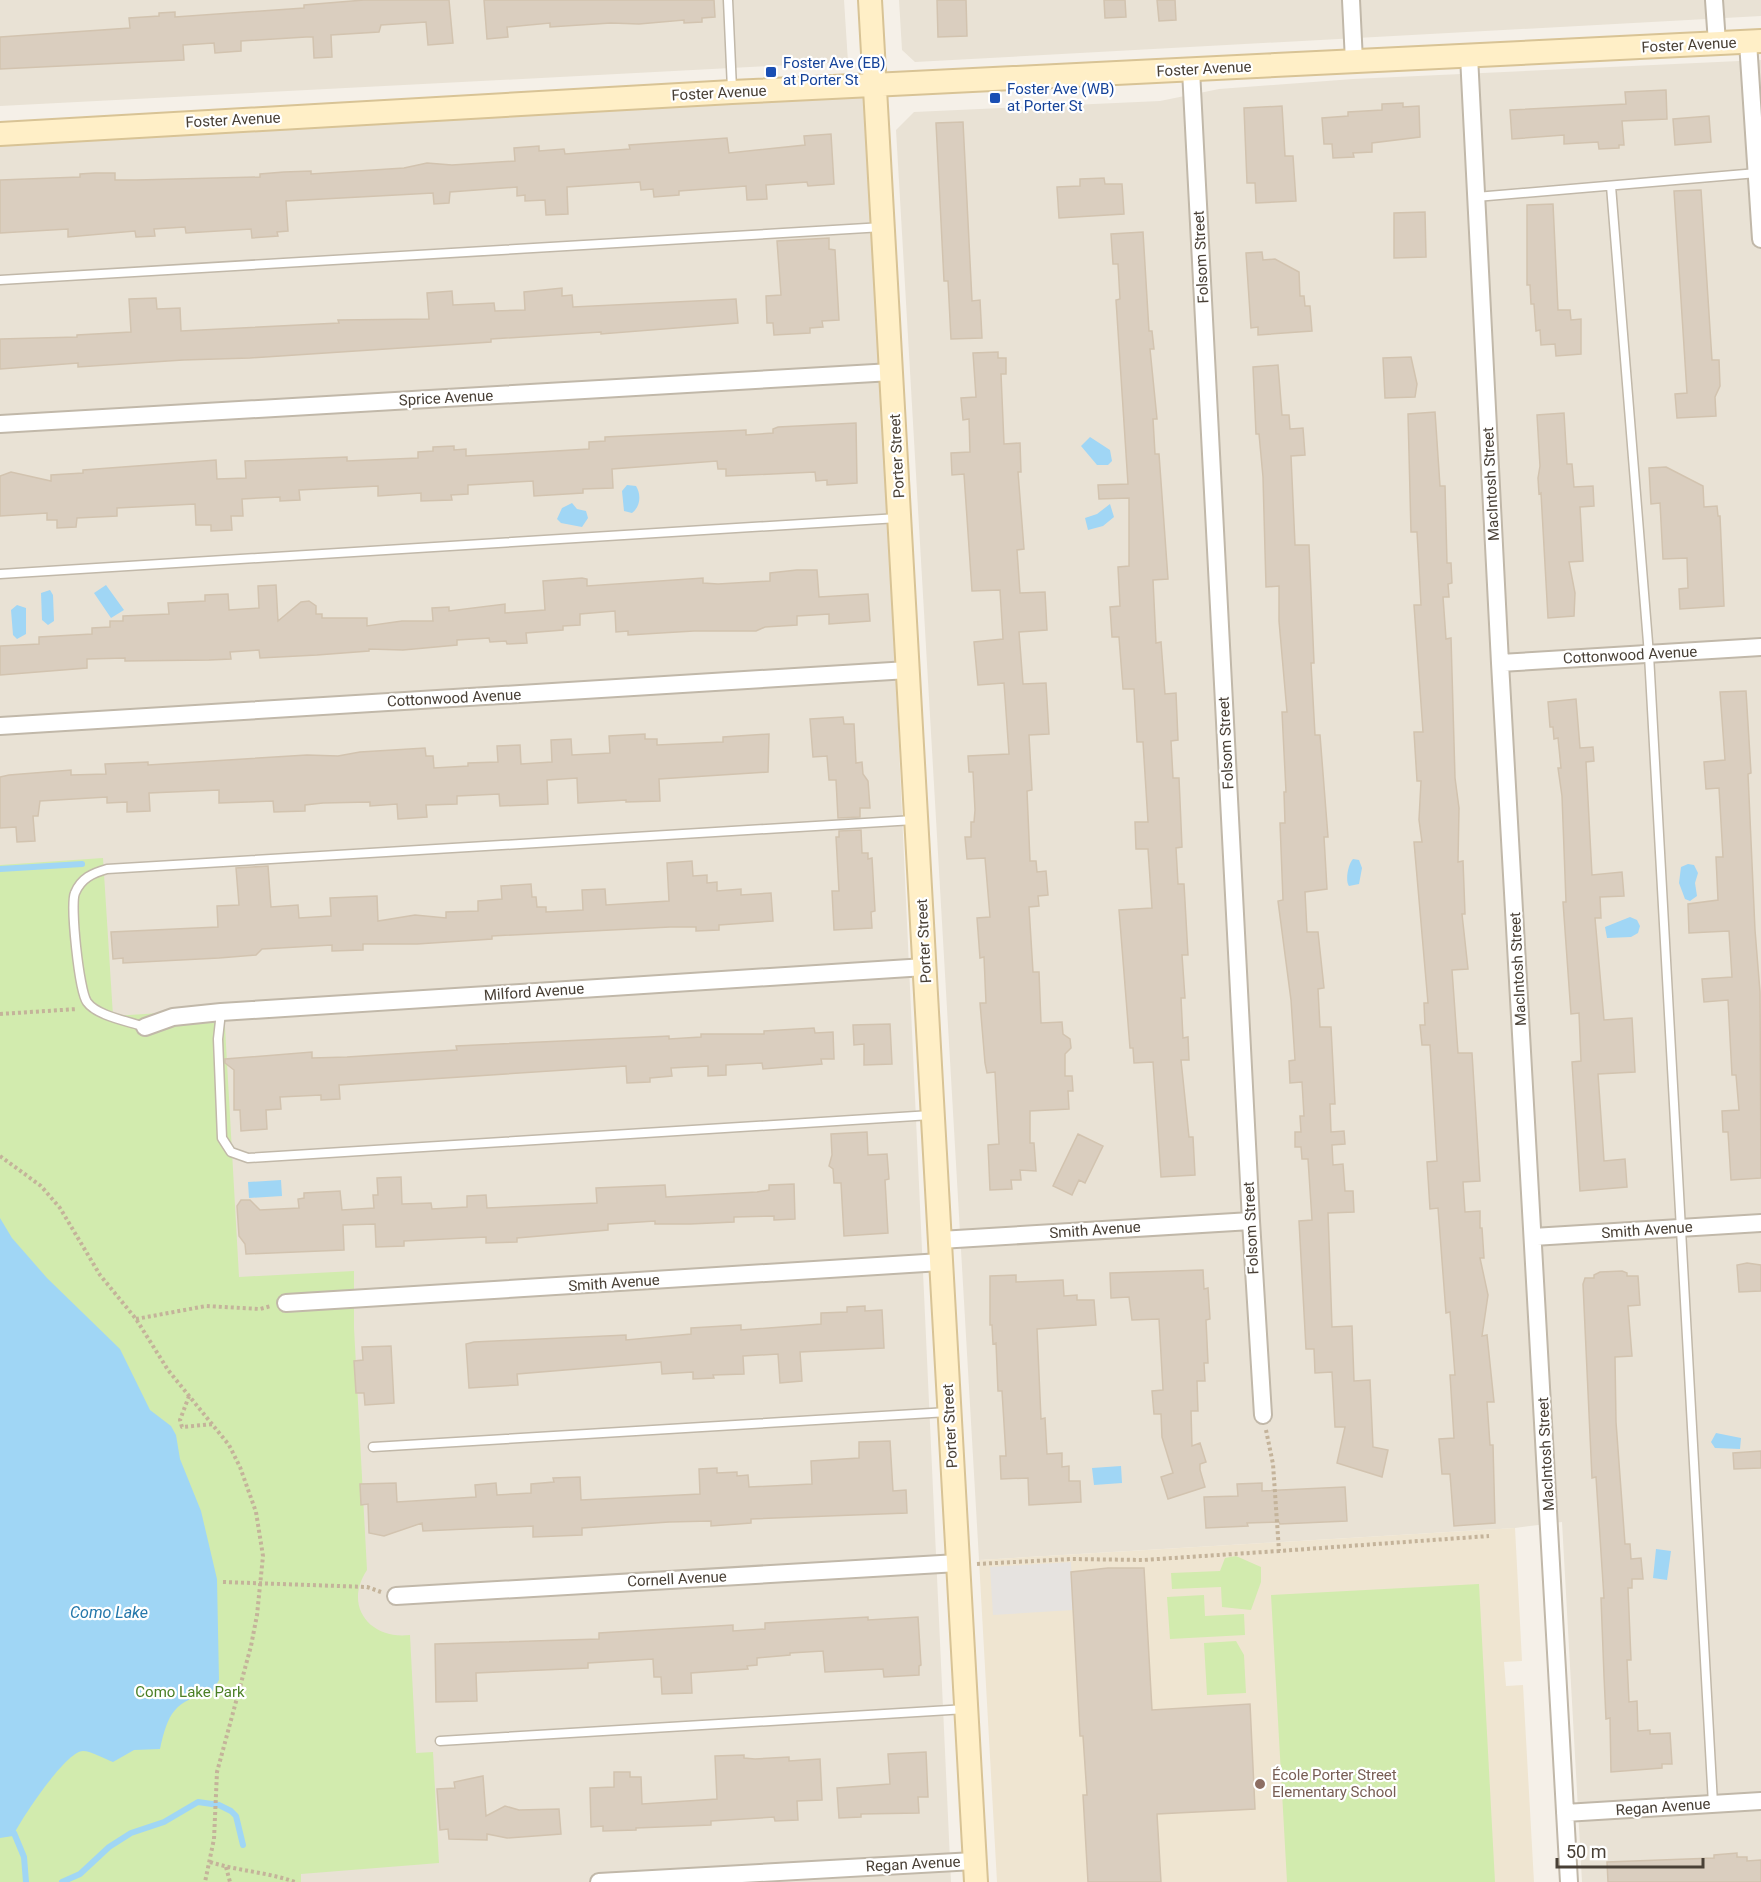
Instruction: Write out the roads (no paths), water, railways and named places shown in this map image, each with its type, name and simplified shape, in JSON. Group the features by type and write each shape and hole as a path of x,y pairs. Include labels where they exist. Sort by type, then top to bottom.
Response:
{"street":[{"name":"Porter Street","path":"870,0 975,1871"},
{"path":"1350,0 1354,62"},
{"path":"1714,0 1717,43"},
{"name":"Foster Avenue","path":"0,134 732,92 1755,41"},
{"path":"1755,41 1757,173 1761,239"},
{"name":"MacIntosh Street","path":"1469,56 1500,663 1569,1882"},
{"name":"Folsom Street","path":"1191,70 1263,1415"},
{"name":"Sprice Avenue","path":"0,424 892,372"},
{"name":"Cottonwood Avenue","path":"1500,663 1761,647"},
{"name":"Cottonwood Avenue","path":"0,726 908,670"},
{"name":"Milford Avenue","path":"145,1027 173,1017 221,1012 925,967"},
{"name":"Smith Avenue","path":"286,1303 941,1251 1251,1221"},
{"name":"Smith Avenue","path":"1533,1237 1761,1223"},
{"name":"Cornell Avenue","path":"396,1596 958,1564"},
{"name":"Regan Avenue","path":"1565,1814 1761,1801"},
{"name":"Regan Avenue","path":"599,1882 975,1871"}],"lane":[{"path":"728,0 732,92"},
{"path":"1476,197 1757,173"},
{"path":"1611,186 1649,655 1713,1804"},
{"path":"0,280 884,227"},
{"path":"0,574 900,518"},
{"path":"145,1027 93,1008 86,1000 82,990 73,899 76,890 87,877 107,869 916,820"},
{"path":"221,1012 218,1039 222,1138 231,1152 248,1158 933,1115"},
{"path":"373,1447 950,1412"},
{"path":"440,1741 966,1709"}],"water":[{"path":"1090,437 1110,450 1112,461 1108,465 1097,465 1081,446"},
{"path":"627,485 636,486 639,493 639,503 632,513 624,511 622,491"},
{"path":"572,503 577,509 586,511 588,518 582,527 561,523 557,519 562,508"},
{"path":"1110,504 1114,517 1103,526 1088,530 1085,518 1097,514"},
{"path":"106,585 124,610 111,618 94,593"},
{"path":"50,590 53,595 54,621 48,625 42,620 41,593"},
{"path":"17,605 26,608 26,634 17,639 13,635 11,610"},
{"path":"1353,859 1359,860 1362,868 1359,884 1349,886 1348,872"},
{"path":"1688,864 1694,865 1698,873 1695,883 1697,896 1690,901 1685,899 1679,883 1681,867"},
{"path":"1630,917 1637,920 1640,926 1638,933 1631,937 1607,938 1605,927"},
{"path":"281,1180 282,1196 249,1198 248,1182"},
{"name":"Como Lake","path":"0,1218 12,1238 47,1278 120,1349 150,1410 171,1426 176,1435 180,1459 201,1511 217,1579 219,1680 212,1692 189,1700 175,1710 166,1726 160,1749 134,1750 113,1762 86,1751 75,1754 55,1773 13,1836 0,1838"},
{"path":"1716,1433 1741,1438 1740,1449 1715,1448 1711,1442"},
{"path":"1121,1466 1122,1483 1094,1485 1092,1468"},
{"path":"1656,1549 1671,1551 1667,1580 1653,1578"}],"waterway":[{"path":"0,869 82,864"},
{"path":"62,1882 80,1874 109,1847 131,1833 164,1822 198,1802 219,1805 231,1811 236,1816 243,1845"},
{"path":"14,1833 24,1857 26,1882"}],"place":[{"name":"Foster Ave (EB) at Porter St","path":"771,72"},
{"name":"Foster Ave (WB) at Porter St","path":"995,98"},
{"name":"École Porter Street Elementary School","path":"1260,1784"}],"park label":[{"name":"Como Lake Park","path":"190,1692"}]}
